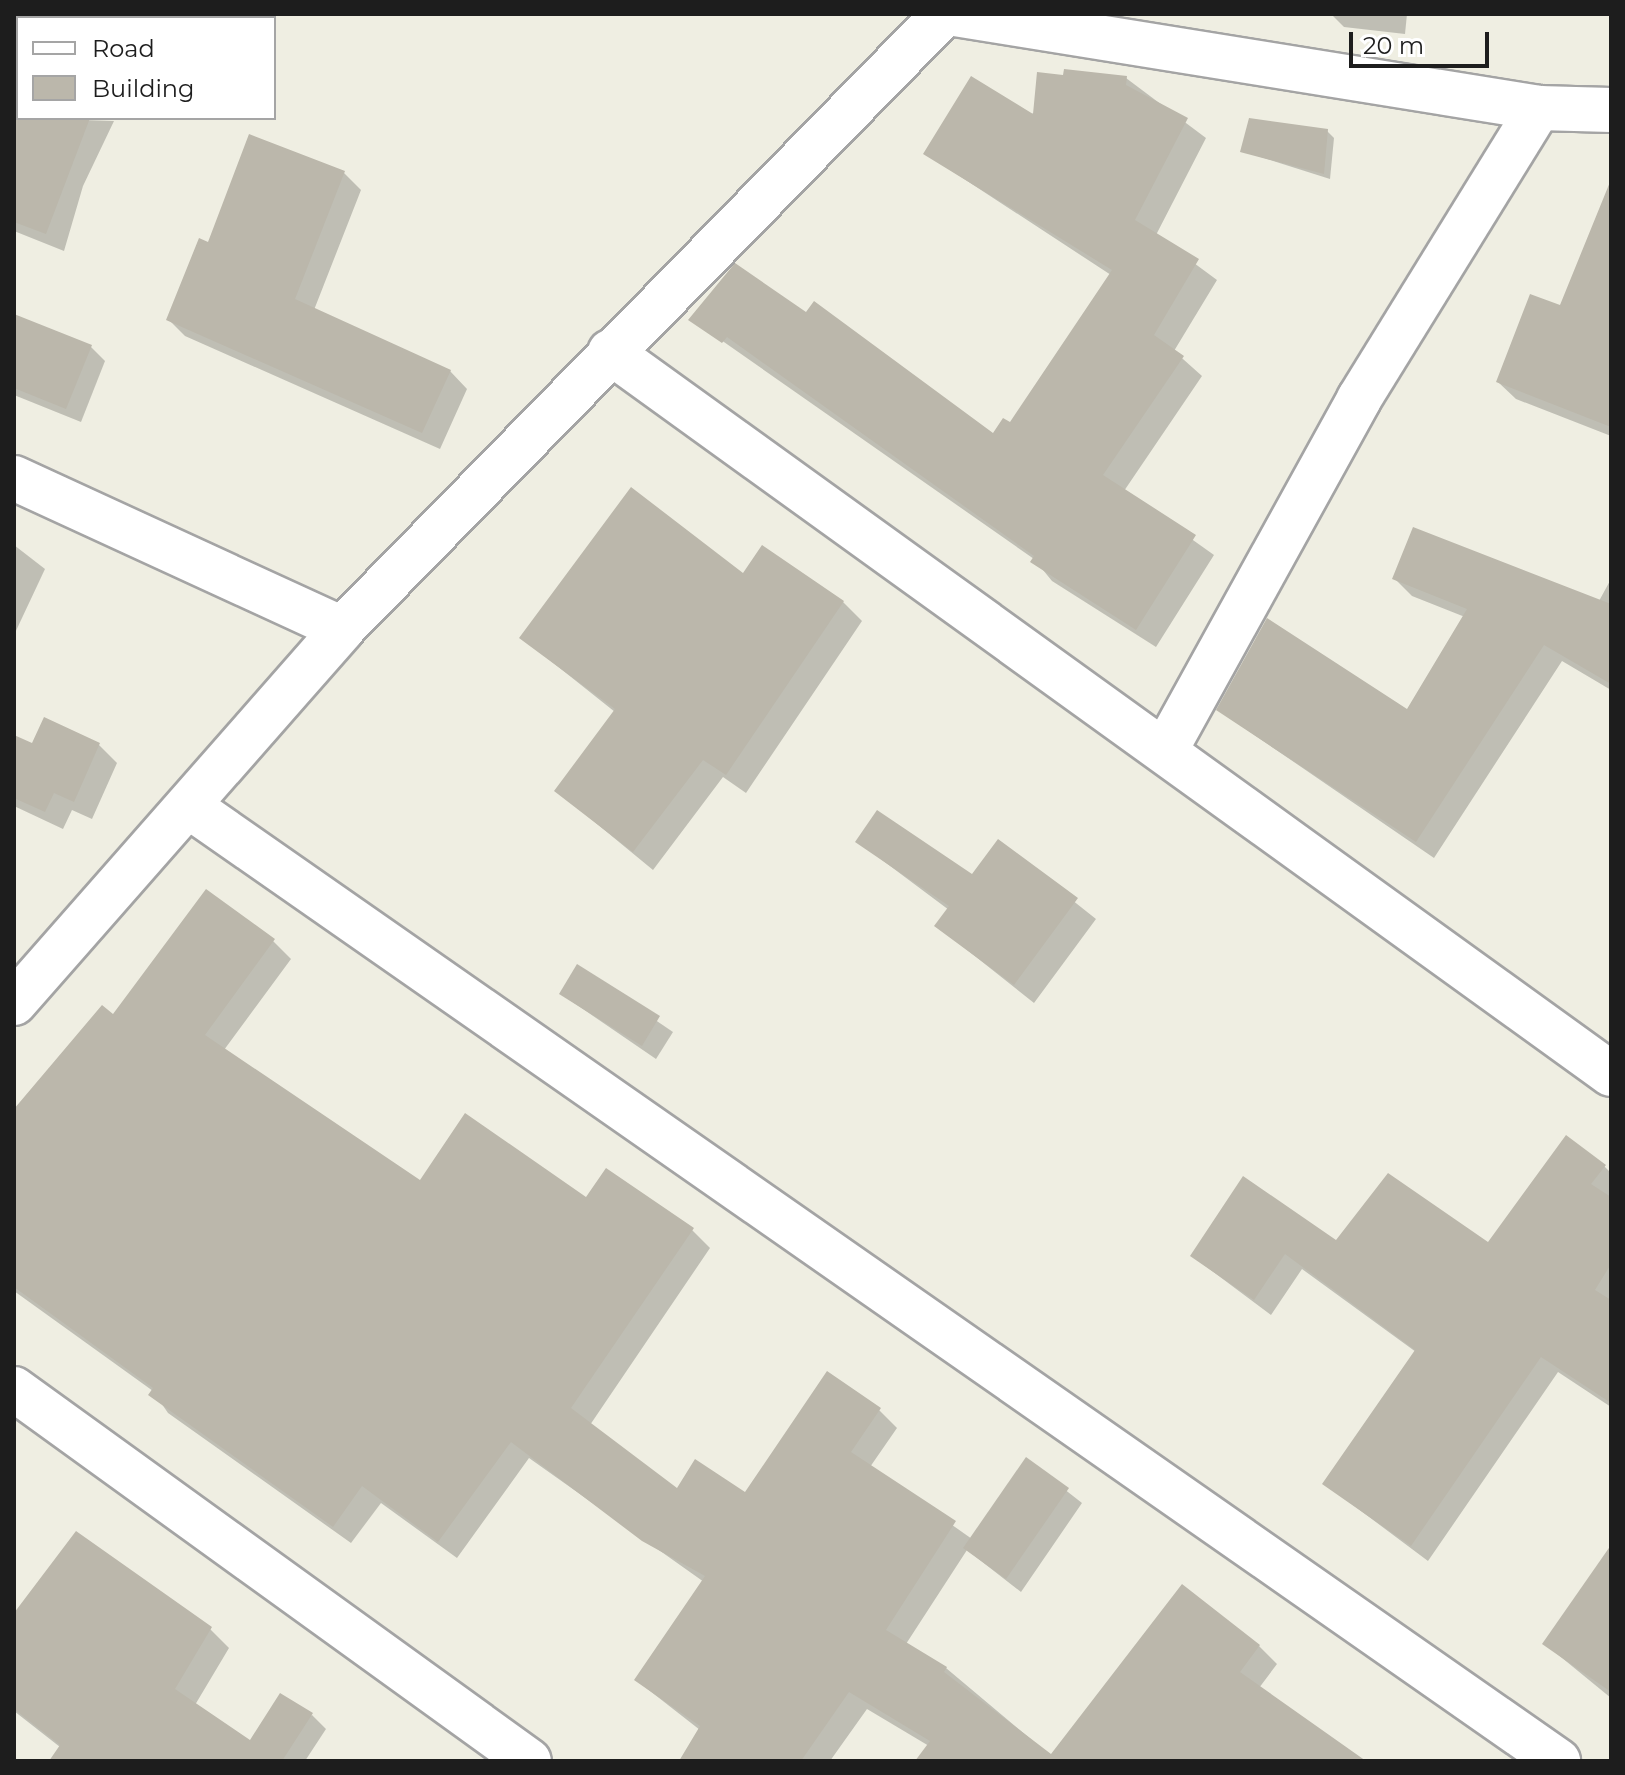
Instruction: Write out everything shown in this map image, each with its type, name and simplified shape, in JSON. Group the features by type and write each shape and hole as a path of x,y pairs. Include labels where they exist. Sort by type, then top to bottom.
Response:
{"street":[{"path":"14,1003 190,807 342,629 944,14"},
{"path":"955,14 1539,108 1611,110"},
{"path":"1166,749 1359,399 1539,108"},
{"path":"610,352 1166,749 1611,1074"},
{"path":"14,478 342,629"},
{"path":"190,807 1558,1761"},
{"path":"14,1389 529,1761"}],"building":[{"path":"1064,69 1127,76 1126,85 1188,118 1135,220 1199,259 1154,335 1184,356 1103,475 1196,535 1136,630 1030,562 1034,556 727,337 722,343 688,320 735,263 806,312 814,301 993,433 1003,418 1010,422 1112,270 923,154 971,76 1033,114 1037,72 1063,75"},
{"path":"14,118 89,120 46,234 14,222"},
{"path":"1249,118 1328,129 1324,174 1240,152"},
{"path":"249,134 345,171 295,299 451,370 422,433 166,320 199,238 208,242"},
{"path":"1610,182 1611,427 1496,382 1530,294 1560,305"},
{"path":"14,314 92,345 66,409 14,388"},
{"path":"631,487 743,573 762,545 844,601 726,775 703,760 633,852 554,791 615,709 519,638"},
{"path":"1413,527 1611,604 1611,684 1544,645 1416,842 1216,710 1267,618 1407,709 1467,609 1392,579"},
{"path":"44,717 100,743 74,802 54,793 45,812 14,798 14,735 32,743"},
{"path":"877,810 972,874 998,839 1078,898 1014,985 934,926 949,906 855,842"},
{"path":"206,889 275,939 205,1035 420,1180 465,1113 586,1197 606,1168 694,1228 571,1408 677,1488 695,1459 745,1492 827,1371 881,1408 851,1452 956,1521 886,1630 947,1667 944,1672 1051,1754 1182,1584 1260,1645 1240,1672 1366,1761 915,1761 930,1741 849,1692 801,1761 679,1761 700,1726 634,1680 705,1576 642,1541 511,1442 438,1542 362,1486 333,1527 148,1395 153,1388 14,1287 14,1109 102,1005 113,1014"},
{"path":"577,964 660,1016 642,1046 559,994"},
{"path":"1566,1135 1606,1165 1591,1184 1611,1197 1611,1264 1595,1290 1611,1300 1611,1403 1541,1357 1411,1546 1322,1484 1415,1350 1285,1254 1254,1300 1190,1256 1243,1176 1336,1240 1388,1173 1488,1242"},
{"path":"1026,1457 1069,1488 1006,1579 963,1548"},
{"path":"76,1531 212,1627 175,1689 250,1740 280,1693 313,1713 282,1761 49,1761 60,1745 14,1709 14,1613"},
{"path":"1611,1545 1611,1692 1542,1644"}]}
